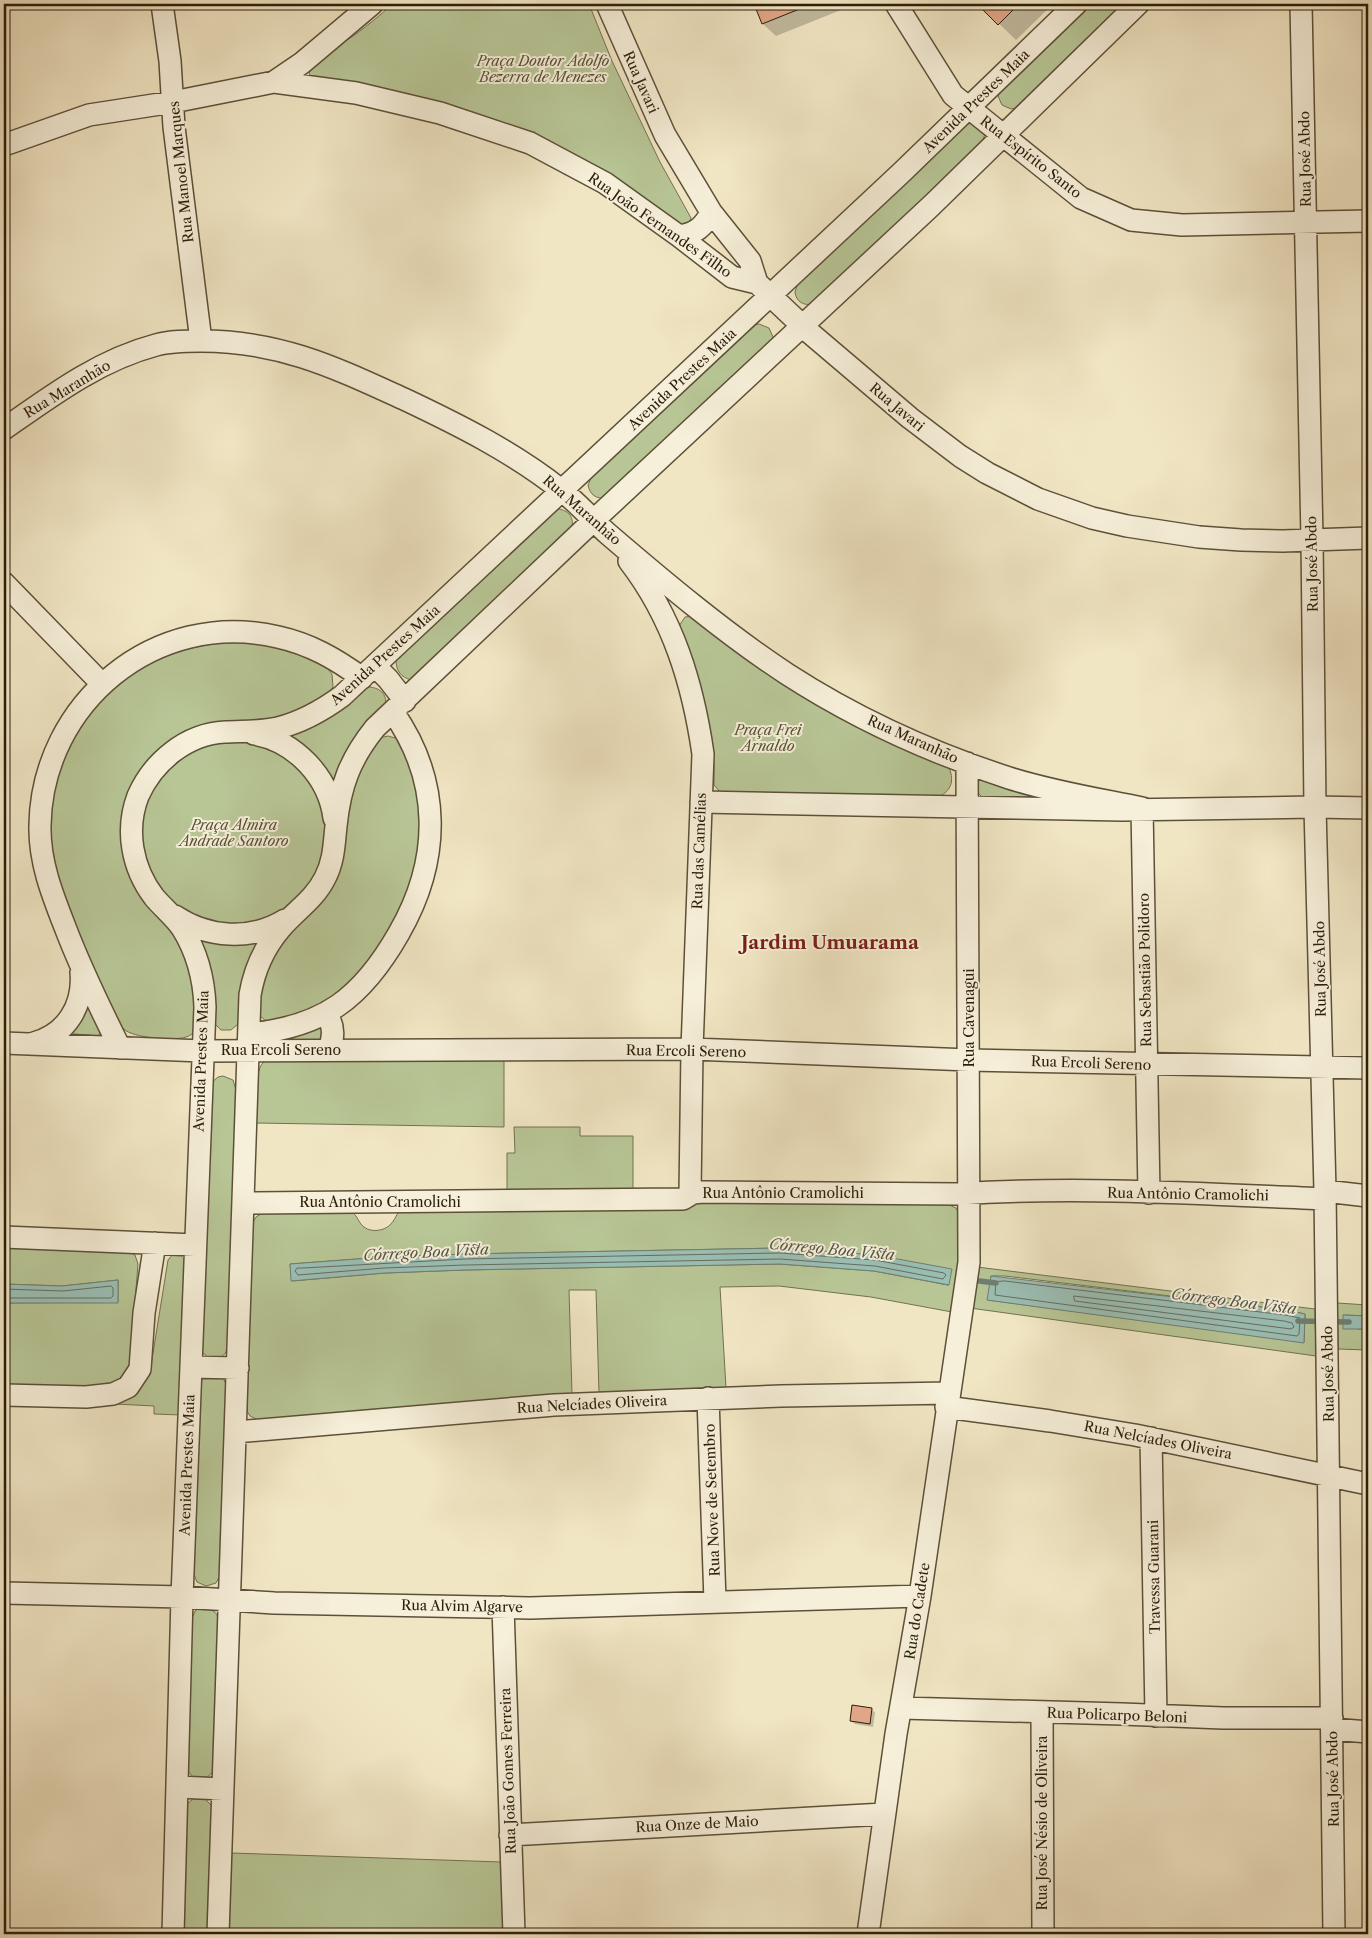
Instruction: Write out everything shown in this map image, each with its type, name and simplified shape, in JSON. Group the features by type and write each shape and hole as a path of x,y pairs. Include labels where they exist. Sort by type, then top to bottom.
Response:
{"street":[{"name":"Rua Manoel Marques","path":"162,4 170,61 174,127 201,341"},
{"name":"Rua João Fernandes Filho","path":"274,82 302,63 372,4"},
{"name":"Rua Javari","path":"607,4 665,135 711,212 750,260 764,289 803,326 934,438 987,473 1038,499 1092,518 1163,532 1240,540 1368,538"},
{"name":"Rua Espírito Santo","path":"896,4 953,95 1081,198 1131,220 1182,225 1368,221"},
{"name":"Avenida Prestes Maia","path":"173,1934 182,1598 205,1007 203,977 190,942 170,913 156,899 138,870 132,836 132,819 142,787 152,772 176,749 191,740 224,732 278,728 313,714 331,704 563,491 764,289 900,174 1076,4"},
{"path":"218,1934 250,995 255,974 269,944 317,892 326,877 335,845 339,805 353,759 375,728 600,526 803,326 931,206 1138,4"},
{"name":"Rua José Abdo","path":"1301,4 1312,539 1315,807 1328,1352 1334,1934"},
{"path":"302,63 297,68 296,76 300,82 307,86"},
{"name":"Rua João Fernandes Filho","path":"4,144 89,115 173,102 274,82 356,93 440,114 530,143 605,184 679,236 732,277 764,289"},
{"path":"679,236 690,234 699,229 706,222 711,212"},
{"name":"Rua Maranhão","path":"4,429 78,379 120,358 160,343 220,341 282,350 339,369 457,424 484,438 536,471 563,491 600,526 710,617 761,656 824,697 900,735 967,763 1053,790 1142,808"},
{"name":"Rua das Camélias","path":"600,526 631,562 648,587 673,636 685,666 698,718 703,754 692,1049 690,1194"},
{"path":"4,584 102,684"},
{"path":"673,636 677,621 683,614 693,612 710,617"},
{"path":"120,1048 79,963 45,872 40,842 41,803 52,758 61,737 78,711 102,684 121,668 162,646 184,638 230,632 277,636 300,643 388,679 408,735 418,756 429,803 430,827 425,874 408,917 376,970 348,998 326,1013 294,1027 274,1032 249,1042"},
{"path":"244,732 272,739 287,746 312,768 329,796 336,828"},
{"name":"Rua Cavenagui","path":"966,1280 969,1262 970,1193 967,763"},
{"name":"Rua Maranhão","path":"701,802 1122,810 1142,808 1368,808"},
{"name":"Rua Sebastião Polidoro","path":"1142,808 1149,1193"},
{"path":"170,913 197,928 230,934 247,934 264,930 294,915"},
{"path":"31,1044 42,1041 58,1032 70,1019 76,1008 82,984 79,963"},
{"path":"326,1013 333,1030 332,1044 328,1050"},
{"name":"Rua Ercoli Sereno","path":"4,1042 202,1051 249,1042 328,1050 692,1049 969,1060 1368,1068"},
{"name":"Rua Antônio Cramolichi","path":"243,1203 683,1199 690,1194 704,1192 970,1193 999,1191 1368,1196"},
{"path":"4,1238 195,1245"},
{"path":"4,1395 86,1397 113,1394 128,1387 140,1369 144,1313 155,1243"},
{"name":"Rua do Cadete","path":"868,1934 884,1814 920,1596 966,1280"},
{"path":"191,1367 238,1368"},
{"name":"Rua Nelcíades Oliveira","path":"236,1432 554,1405 708,1398 948,1400 1152,1438 1368,1484"},
{"name":"Rua Nove de Setembro","path":"708,1398 715,1601"},
{"name":"Travessa Guarani","path":"1152,1438 1156,1716"},
{"name":"Rua Alvim Algarve","path":"4,1593 229,1601 503,1607 920,1596"},
{"name":"Rua João Gomes Ferreira","path":"503,1607 514,1934"},
{"name":"Rua Policarpo Beloni","path":"902,1708 1332,1723 1368,1732"},
{"name":"Rua José Nésio de Oliveira","path":"1042,1712 1043,1934"},
{"path":"178,1787 223,1789"},
{"name":"Rua Onze de Maio","path":"510,1835 884,1814"}],"green space":[{"name":"Praça Doutor Adolfo Bezerra de Menezes","path":"392,4 589,4 612,61 660,162 691,218 686,228 610,179 313,80 309,73 311,67 322,56 356,34"},
{"path":"1088,4 1126,4 1016,108 1011,109 1002,105 998,96 1003,87"},
{"path":"973,121 985,134 982,143 813,304 804,304 799,301 795,292 798,283 968,122"},
{"path":"759,324 769,328 773,337 772,342 606,498 599,498 592,494 588,485 592,476 754,325"},
{"path":"559,509 571,516 571,530 411,680 404,677 398,670 396,660 550,513"},
{"name":"Praça Frei Arnaldo","path":"693,616 948,766 952,780 949,788 938,797 720,792 714,785 714,762 701,690 694,663 679,626 685,617"},
{"path":"230,641 252,642 297,652 324,664 332,674 333,687 325,698 276,720 205,727 125,818 194,979 195,1031 186,1037 173,1039 144,1037 124,1029 112,1012 95,975 59,883 51,847 50,822 57,774 78,730 92,710 135,671 156,659 177,652"},
{"path":"369,687 383,693 386,700 385,708 334,780 331,780 290,738 290,735"},
{"path":"388,736 399,739 409,760 420,804 420,849 409,892 378,950 356,978 326,1002 291,1017 267,1022 259,1015 257,1004 267,963 298,921 352,784 379,738"},
{"name":"Praça Almira Andrade Santoro","path":"234,740 261,744 278,751 293,761 306,774 316,789 323,806 327,833 323,860 316,877 306,892 293,905 278,915 261,922 234,926 207,922 190,915 175,905 162,892 152,877 145,860 141,833 145,806 152,789 162,774 175,761 190,751 207,744"},
{"path":"979,779 1052,798 983,798 978,793"},
{"path":"198,938 261,940 238,1024 231,1030 221,1030 214,1023"},
{"path":"87,1009 90,1010 101,1031 98,1036 75,1034 72,1032"},
{"path":"322,1026 323,1040 286,1040"},
{"path":"504,1059 504,1127 256,1123 255,1098 257,1080 259,1071 266,1060"},
{"path":"223,1076 233,1080 236,1090 228,1346 227,1350 219,1358 209,1358 201,1351 210,1084 218,1077"},
{"path":"514,1127 580,1127 580,1136 633,1136 633,1189 507,1190 507,1153 515,1153"},
{"path":"701,1202 947,1204 956,1208 958,1212 960,1261 952,1312 871,1297 779,1286 720,1287 726,1388 599,1393 596,1290 569,1290 572,1395 258,1420 250,1416 247,1411 252,1224 256,1217 264,1212 351,1212 364,1227 375,1230 383,1229 390,1225 399,1211","holes":["780,1248 948,1285 874,1271 780,1264 465,1270 385,1273 292,1281 290,1264 384,1257 465,1254"]},
{"path":"4,1246 131,1253 135,1255 138,1264 130,1365 121,1379 113,1383 84,1386 4,1385 4,1303 118,1302 118,1280 62,1286 4,1284"},
{"path":"181,1253 186,1258 181,1415 154,1414 154,1406 115,1404 135,1395 150,1372 168,1260 173,1254"},
{"path":"977,1267 1315,1309 1316,1356 970,1308","holes":["991,1276 1005,1276 1286,1310 1305,1314 1304,1342 988,1300"]},
{"path":"1337,1303 1368,1305 1368,1316 1343,1315 1357,1329 1368,1329 1368,1350 1338,1349"},
{"path":"203,1376 223,1377 227,1387 221,1573 216,1583 206,1586 197,1582 193,1572 200,1381"},
{"path":"200,1608 213,1611 217,1614 219,1621 214,1767 213,1772 205,1779 194,1778 187,1770 191,1621 195,1611"},
{"path":"194,1798 205,1799 212,1806 208,1934 181,1934 186,1805"},
{"path":"231,1853 502,1862 504,1934 228,1934"}],"water":[{"path":"780,1248 876,1255 952,1269 949,1285 874,1271 780,1264 465,1270 385,1273 291,1281 290,1264 384,1257 465,1254"},
{"path":"991,1276 1286,1310 1305,1314 1304,1343 987,1300"},
{"path":"118,1280 118,1303 4,1303 4,1284 62,1286"},
{"path":"1343,1315 1368,1316 1368,1329 1343,1329"}],"building":[{"path":"754,4 812,4 762,24"},
{"path":"977,4 1019,4 998,25"},
{"path":"852,1705 872,1708 870,1724 850,1721"}],"waterway":[{"name":"Córrego Boa Vista","path":"971,1280 996,1283"},
{"name":"Córrego Boa Vista","path":"1298,1321 1349,1322"}],"district":[{"name":"Jardim Umuarama","path":"830,942"}]}
